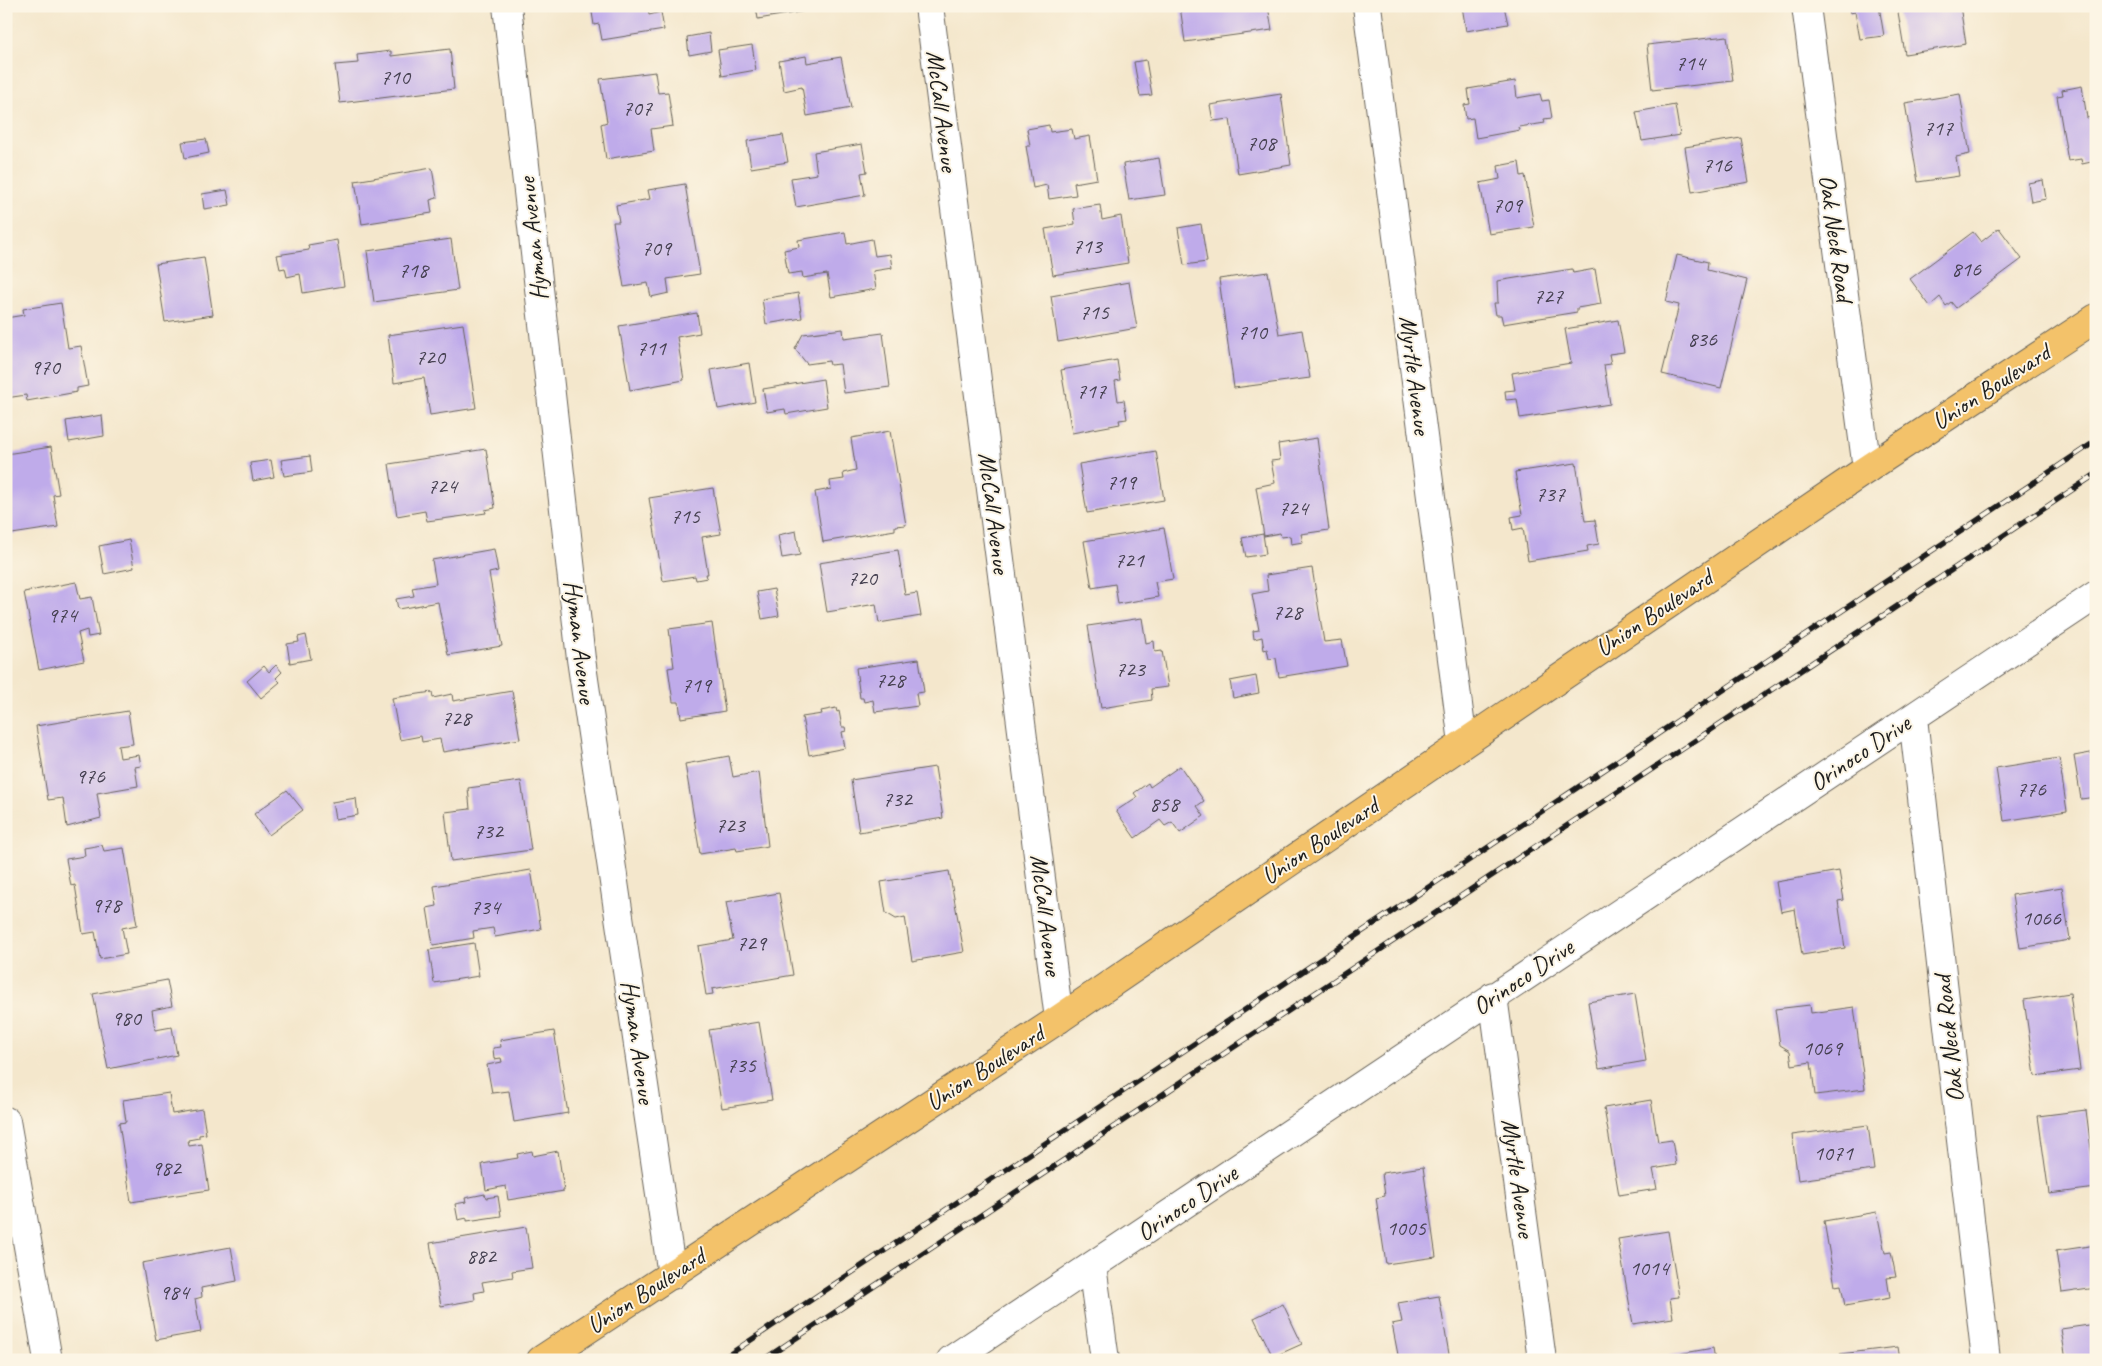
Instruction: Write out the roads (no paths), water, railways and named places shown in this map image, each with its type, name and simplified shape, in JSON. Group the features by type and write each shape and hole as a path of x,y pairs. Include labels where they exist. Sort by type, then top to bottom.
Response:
{"main road":[{"name":"Union Boulevard","path":"541,1360 1059,1019 1867,469 2096,318"}],"street":[{"name":"Hyman Avenue","path":"507,6 581,659 672,1274"},
{"name":"McCall Avenue","path":"929,6 1059,1019"},
{"name":"Myrtle Avenue","path":"1367,6 1463,743"},
{"name":"Oak Neck Road","path":"1806,6 1867,469"},
{"name":"Orinoco Drive","path":"951,1360 1493,996 2096,595"},
{"name":"Oak Neck Road","path":"1913,718 1986,1360"},
{"name":"Myrtle Avenue","path":"1493,996 1542,1360"},
{"path":"6,1121 48,1360"},
{"path":"1092,1266 1105,1360"}],"railway":[{"path":"721,1360 2096,441"},
{"path":"763,1360 2096,474"}]}
